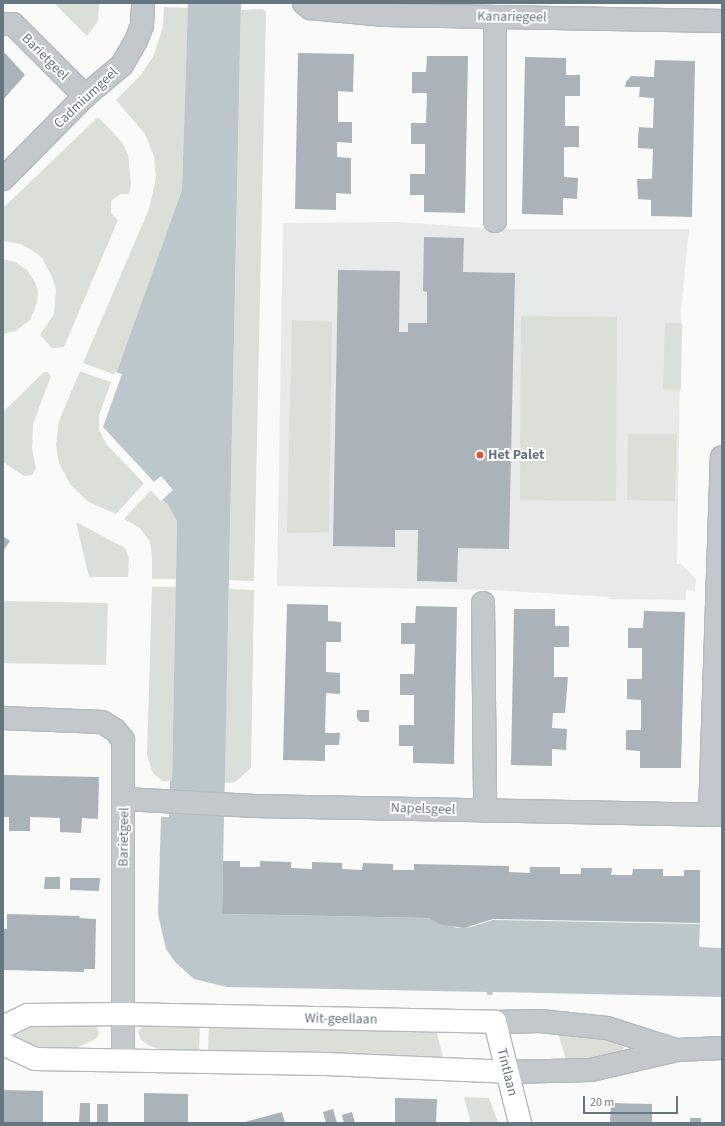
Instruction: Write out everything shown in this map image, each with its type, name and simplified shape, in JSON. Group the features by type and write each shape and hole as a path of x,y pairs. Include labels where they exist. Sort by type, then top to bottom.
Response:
{"street":[{"name":"Cadmiumgeel","path":"3,179 85,96 122,65 140,30 143,3"},
{"name":"Kanariegeel","path":"304,3 310,8 384,15 722,21"},
{"path":"495,17 495,221"},
{"name":"Barietgeel","path":"3,24 12,24 85,96"},
{"path":"716,815 722,457"},
{"path":"483,603 485,811"},
{"name":"Barietgeel","path":"3,718 102,722 115,730 123,740 123,1060"},
{"name":"Napelsgeel","path":"124,800 485,811 716,815"},
{"name":"Wit-geellaan","path":"3,1027 28,1015 123,1014 495,1022 540,1020 607,1028 677,1050"},
{"name":"Tintlaan","path":"495,1022 520,1123"},
{"name":"Wit-geellaan","path":"3,1044 35,1059 326,1064 507,1072 592,1070 677,1050 722,1048"}],"shaded area":[{"path":"54,3 99,3 98,21 87,36"},
{"path":"188,3 241,3 222,914 427,918 457,928 471,927 493,920 700,924 699,947 722,948 722,997 493,992 492,995 487,995 487,992 227,987 194,979 175,962 166,949 158,914 161,817 169,817 170,781 172,781 177,521 168,505 145,482 101,429 101,416 182,190"},
{"path":"164,7 188,8 182,190 116,375 83,363 149,209 156,178 154,156 145,134 116,100 140,76 153,57 163,27"},
{"path":"263,9 266,12 254,581 229,580 241,10"},
{"path":"98,117 121,141 128,154 131,184 129,194 121,194 111,201 111,213 118,220 64,347 52,348 40,335 54,314 56,290 53,279 42,258 33,251 21,244 3,241 3,208"},
{"name":"Het Palet","path":"397,222 498,229 689,229 681,311 677,564 681,564 696,579 695,591 686,590 686,600 609,599 610,597 491,590 277,586 283,223"},
{"path":"3,259 15,262 27,270 35,282 38,291 37,303 30,320 16,331 3,334"},
{"path":"521,316 617,317 616,501 520,500"},
{"path":"292,320 332,322 329,532 287,533"},
{"path":"665,323 682,323 681,390 663,389"},
{"path":"80,371 113,383 145,482 116,514 87,501 70,484 59,463 56,445 59,421"},
{"path":"44,372 48,372 51,376 33,424 32,448 36,469 32,475 24,476 3,462 3,412"},
{"path":"628,434 677,434 675,501 627,500"},
{"path":"152,489 168,505 177,521 176,579 152,579 152,555 150,542 140,528 124,519"},
{"path":"76,522 125,548 129,558 128,577 89,577"},
{"path":"152,587 176,587 172,781 162,781 153,773 147,756"},
{"path":"229,589 254,590 251,768 235,782 224,783"},
{"path":"3,601 108,603 106,665 3,663"},
{"path":"32,1024 95,1024 99,1033 96,1039 74,1049 28,1046 7,1034"},
{"path":"146,1024 200,1024 199,1053 166,1052 148,1045 141,1040 138,1031"},
{"path":"209,1025 436,1029 443,1058 208,1053"},
{"path":"558,1033 617,1042 624,1047 621,1052 595,1059 566,1060"},
{"path":"464,1097 489,1098 498,1123 471,1123"}],"pier":[{"path":"115,372 122,374 103,427 154,482 161,476 173,490 161,501 107,445 99,430 99,415"}],"building":[{"path":"5,53 25,75 3,100 3,54"},
{"path":"298,53 354,54 353,92 338,91 338,122 352,122 352,143 337,142 337,157 351,158 351,194 336,193 336,210 295,209"},
{"path":"427,56 468,56 465,213 424,212 424,195 410,195 410,174 425,174 425,144 411,144 411,123 426,123 427,93 412,93 412,72 426,72"},
{"path":"525,57 566,58 566,75 580,75 580,96 565,96 565,126 579,126 579,147 564,147 564,177 578,178 577,199 563,198 563,215 522,214"},
{"path":"655,60 695,61 692,217 651,216 651,200 638,199 637,179 652,179 653,149 638,148 638,138 639,127 653,128 654,98 639,97 640,87 625,87 626,82 631,76 654,77"},
{"path":"424,237 464,238 463,272 515,273 509,549 458,548 457,582 417,581 418,530 395,530 395,547 333,546 338,270 400,271 399,332 408,332 408,323 427,323 427,292 423,291"},
{"path":"3,536 10,541 3,551"},
{"path":"287,604 328,605 328,621 341,622 341,642 326,642 326,672 340,673 340,694 326,693 325,733 340,733 339,745 325,745 325,761 283,760"},
{"path":"416,606 457,607 454,764 413,763 413,746 399,746 399,725 414,725 414,695 400,695 400,674 414,674 415,644 401,644 401,623 415,623"},
{"path":"514,609 555,609 555,626 569,626 569,647 554,647 554,677 568,677 565,713 553,713 552,728 567,729 566,750 552,749 552,766 511,765"},
{"path":"644,611 685,612 681,768 640,768 640,751 626,750 626,730 641,730 641,700 627,699 627,679 642,679 642,648 628,648 628,628 643,628"},
{"path":"357,710 369,710 369,722 360,722 357,718"},
{"path":"3,775 99,777 98,819 82,818 81,833 60,832 60,818 30,817 30,831 9,831 9,817 3,817"},
{"path":"223,861 240,861 240,867 260,867 260,861 291,862 291,868 312,869 312,862 342,863 342,869 362,870 363,863 393,864 393,870 414,870 414,864 509,866 509,872 530,873 530,867 560,867 560,874 581,874 581,868 612,868 611,875 632,875 633,869 663,869 663,876 684,876 684,870 700,870 700,923 493,919 464,928 442,925 428,918 222,914"},
{"path":"45,877 60,877 60,889 44,889"},
{"path":"70,878 100,878 99,891 70,890"},
{"path":"7,914 80,916 79,918 96,919 95,969 84,969 84,972 3,970 3,929 7,929"},
{"path":"3,1090 43,1091 43,1123 3,1123"},
{"path":"144,1093 188,1094 188,1123 144,1123"},
{"path":"395,1098 437,1099 436,1123 395,1123"},
{"path":"80,1103 90,1103 90,1123 79,1123"},
{"path":"611,1103 652,1104 652,1123 610,1123"},
{"path":"97,1104 108,1104 108,1123 97,1123"},
{"path":"333,1109 337,1123 326,1123 323,1112"},
{"path":"282,1112 285,1123 241,1123"},
{"path":"352,1112 355,1123 344,1123 342,1115"},
{"path":"690,1118 701,1118 701,1123 690,1123"}],"place":[{"name":"Het Palet","path":"480,455"}]}
